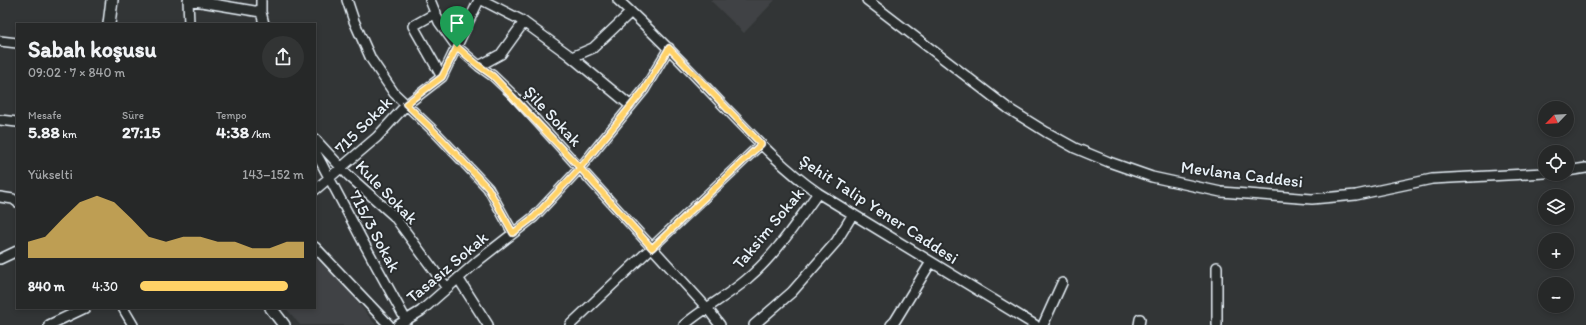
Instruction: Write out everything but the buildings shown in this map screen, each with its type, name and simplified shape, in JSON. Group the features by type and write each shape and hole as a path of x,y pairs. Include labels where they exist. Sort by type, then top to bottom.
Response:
{"main road":[{"path":"109,23 112,0"},
{"path":"272,309 284,325"}],"street":[{"path":"190,23 188,0 261,12"},
{"path":"261,0 261,12 264,23"},
{"path":"347,0 354,21 371,59 394,93 438,135 488,188 513,233"},
{"name":"Şile Sokak","path":"430,0 439,22 457,47 493,76 514,96 707,308 720,325"},
{"name":"715 Sokak","path":"316,189 377,137 406,104 442,77 479,0"},
{"path":"482,0 496,3 524,22 572,57 631,106"},
{"name":"Şehit Talip Yener Caddesi","path":"618,0 669,48 761,144 791,173 818,193 1034,325"},
{"name":"Mevlana Caddesi","path":"867,0 1009,109 1070,145 1109,162 1152,177 1221,192 1312,199 1356,196 1432,179 1538,173"},
{"path":"572,57 593,48 631,12"},
{"path":"436,13 413,26 442,77"},
{"path":"479,66 501,54 524,22"},
{"path":"0,41 16,43"},
{"name":"Tasasız Sokak","path":"402,323 421,311 458,278 534,217 580,168 644,90 669,48"},
{"path":"0,120 16,122"},
{"name":"Kule Sokak","path":"316,140 342,168 394,216 447,288"},
{"path":"570,325 761,144"},
{"name":"715/3 Sokak","path":"316,152 402,323"},
{"path":"1574,170 1586,168"},
{"name":"Taksim Sokak","path":"684,325 729,294 746,280 788,234 818,193"},
{"path":"0,197 13,199 16,201"},
{"path":"754,325 792,292 832,248 853,214"},
{"path":"316,248 389,325"},
{"path":"0,259 16,251"},
{"path":"895,324 931,262"},
{"path":"1217,267 1218,325"},
{"path":"458,278 488,325"},
{"path":"1043,325 1062,283"},
{"path":"49,325 83,309"},
{"path":"124,309 133,325"}],"shaded area":[{"path":"710,0 775,0 744,33"},
{"path":"316,259 338,278 376,325 300,325 287,309 316,309"}],"route":[{"path":"457,47 442,77 406,104 438,135 488,188 513,233 534,217 580,168 652,248 761,144 669,48 644,90 580,168 514,96 493,76 457,47"}]}
